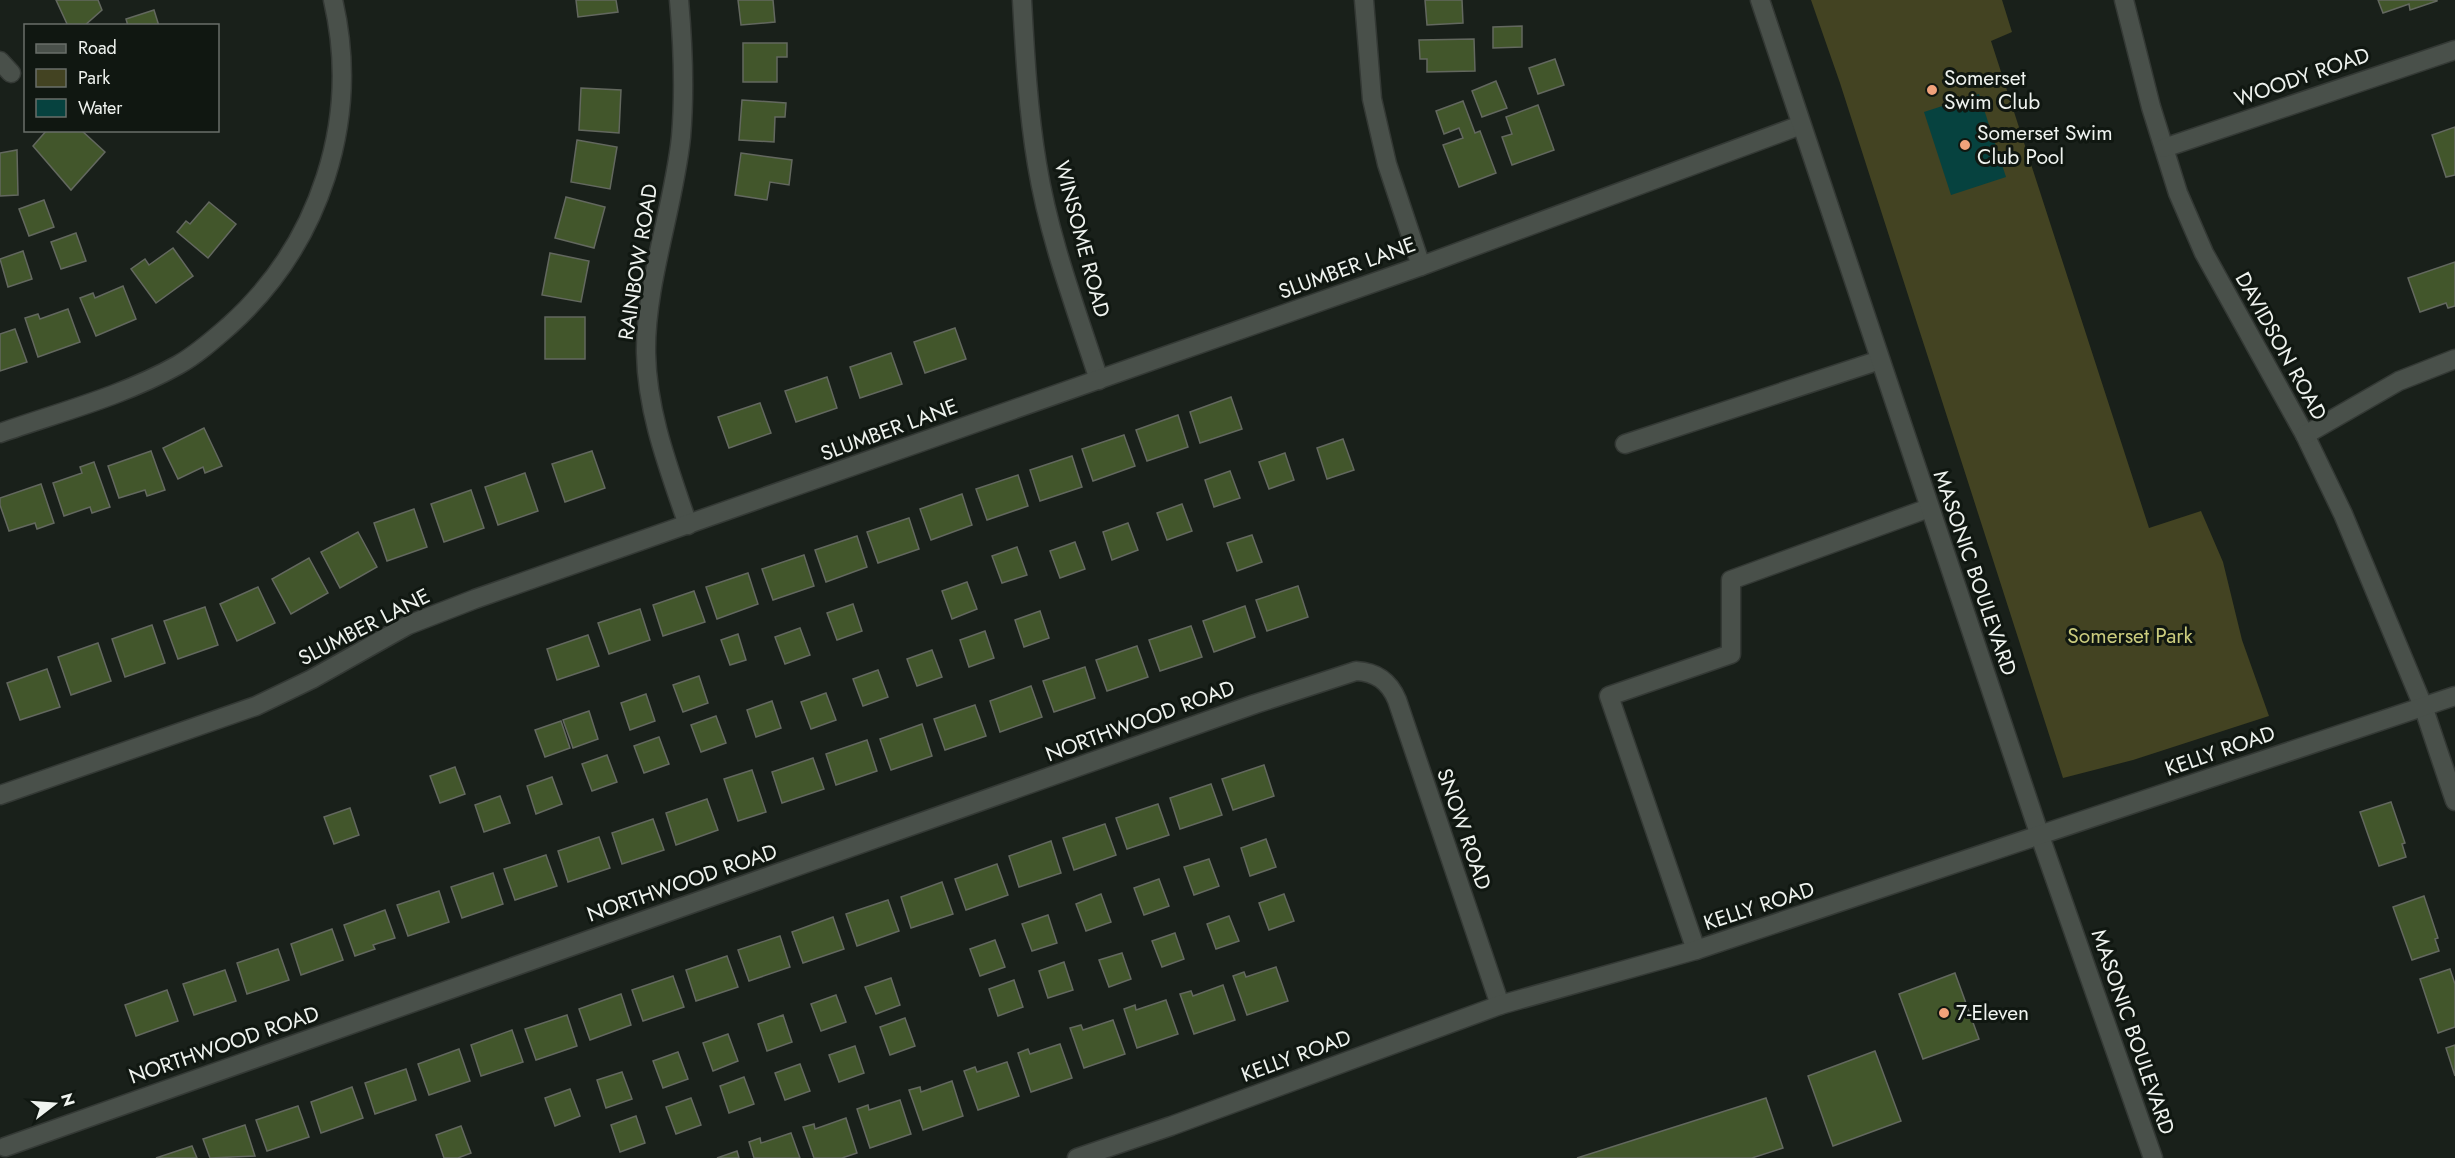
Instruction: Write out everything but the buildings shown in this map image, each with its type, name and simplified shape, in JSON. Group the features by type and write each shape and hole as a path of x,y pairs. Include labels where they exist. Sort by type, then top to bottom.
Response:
{"street":[{"path":"0,433 139,385 180,364 213,340 253,304 283,264 309,223 325,181 336,136 342,94 342,48 333,0"},
{"name":"RAINBOW ROAD","path":"679,0 683,49 681,138 648,316 646,353 649,393 657,433 688,525"},
{"name":"WINSOME ROAD","path":"1022,0 1028,104 1037,166 1050,226 1099,380"},
{"path":"1364,0 1372,99 1387,164 1420,266"},
{"name":"MASONIC BOULEVARD","path":"1760,0 2040,836 2154,1158"},
{"name":"DAVIDSON ROAD","path":"2124,0 2151,107 2178,193 2204,253 2305,435 2343,514 2423,706 2455,801"},
{"name":"WOODY ROAD","path":"2164,148 2455,50"},
{"name":"SLUMBER LANE","path":"0,795 256,706 312,679 408,625 475,599 1420,266 1801,125"},
{"path":"2305,435 2399,381 2455,359"},
{"path":"1625,444 1880,360"},
{"path":"1696,950 1609,696 1731,654 1731,580 1929,508"},
{"name":"NORTHWOOD ROAD","path":"4,1145 1343,673 1356,671 1376,675"},
{"name":"SNOW ROAD","path":"1376,675 1392,689 1397,700 1500,1005"},
{"name":"KELLY ROAD","path":"1077,1158 1171,1126 1500,1005 1696,950 2455,696"}],"green space":[{"name":"Somerset Park","path":"1811,0 2002,0 2012,32 1991,41 2149,528 2201,511 2223,562 2242,640 2269,716 2133,760 2063,778 1840,83"}],"water":[{"name":"Somerset Swim Club Pool","path":"1979,94 2006,177 1951,195 1924,112"}],"place":[{"name":"Somerset Swim Club","path":"1932,90"},
{"name":"Somerset Swim Club Pool","path":"1965,145"},
{"name":"7-Eleven","path":"1944,1013"}]}
